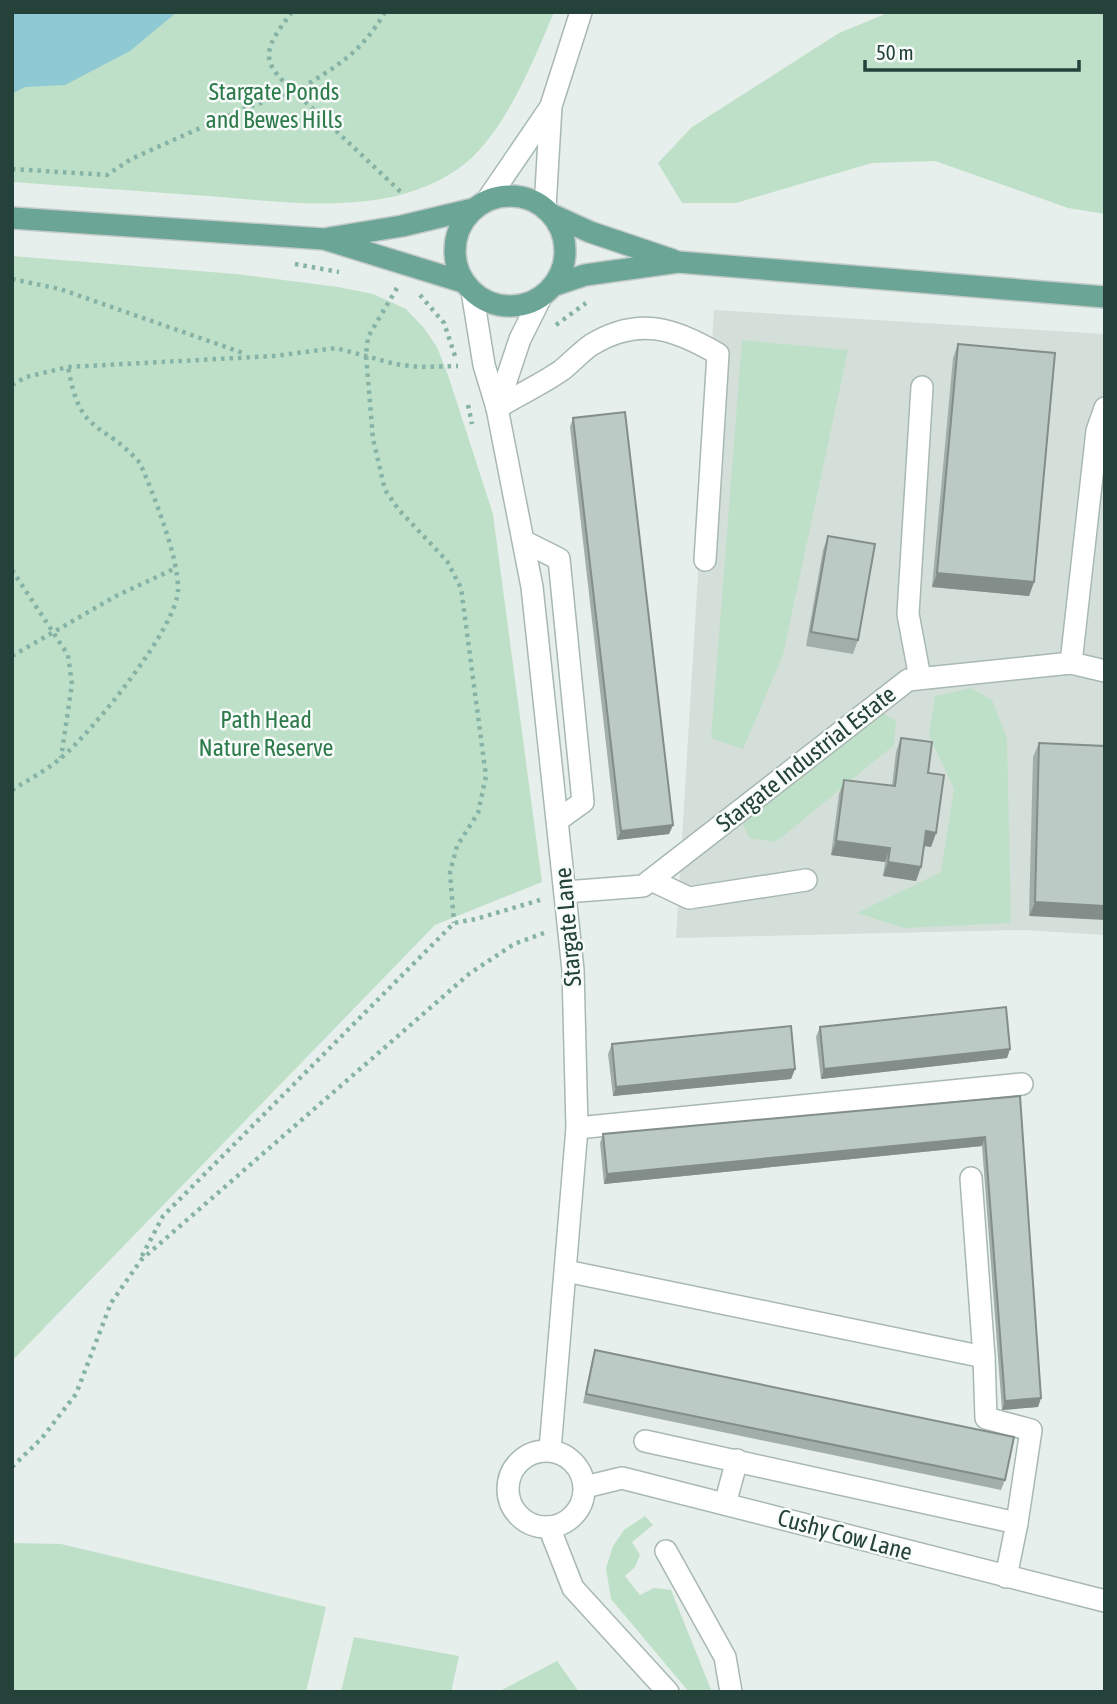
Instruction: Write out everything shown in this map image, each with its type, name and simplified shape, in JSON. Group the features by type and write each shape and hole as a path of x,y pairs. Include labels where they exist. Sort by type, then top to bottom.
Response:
{"main road":[{"path":"12,218 324,239 402,226 518,196 590,233 678,262"},
{"path":"468,286 457,266 456,238 461,224 480,204"},
{"path":"548,291 563,272 566,257 561,228 550,212"},
{"path":"324,239 468,286 498,304 527,303 585,275 678,262 1105,297"}],"street":[{"path":"550,212 551,106 581,12"},
{"path":"480,204 551,106"},
{"name":"Stargate Lane","path":"468,286 525,542 573,970 577,1128 550,1450"},
{"path":"497,408 520,339 548,291"},
{"path":"497,408 561,371 590,346 623,330 653,328 685,335 718,354 705,560"},
{"path":"920,678 908,614 922,387"},
{"path":"1071,663 1097,431 1105,408"},
{"path":"525,542 559,559 561,572 583,802 558,820"},
{"name":"Stargate Industrial Estate","path":"565,892 643,886 908,680 1071,663 1105,671"},
{"path":"651,880 689,898 806,880"},
{"path":"577,1128 1022,1084"},
{"path":"971,1178 986,1418 1031,1430 1006,1577"},
{"path":"566,1271 984,1357"},
{"path":"645,1441 1017,1523"},
{"path":"550,1450 563,1454 578,1468 585,1487 582,1503 572,1518 549,1527 536,1526 522,1519 512,1508 508,1480 520,1460 528,1454 550,1450"},
{"path":"725,1504 737,1460"},
{"name":"Cushy Cow Lane","path":"585,1487 622,1478 1105,1601"},
{"path":"549,1527 573,1588 668,1692"},
{"path":"666,1551 725,1657 731,1692"}],"path":[{"path":"292,12 270,44 268,57 271,69 403,194"},
{"path":"12,169 107,175 131,159 233,114 295,92 350,58 371,36 385,12"},
{"path":"290,263 347,273"},
{"path":"12,279 60,289 251,355"},
{"path":"386,281 405,287"},
{"path":"399,284 368,337 366,355 373,439 385,490 399,510 447,561 461,589 468,620 486,776 478,813 457,846 450,872 454,923"},
{"path":"412,290 430,304 444,323 461,377"},
{"path":"553,328 592,299"},
{"path":"12,385 26,377 68,367 336,348 419,367 458,366"},
{"path":"12,790 61,759 100,720 168,622 177,603 176,568 140,463 131,453 96,430 83,416 72,393 68,367"},
{"path":"466,400 475,435"},
{"path":"12,656 53,630 176,568"},
{"path":"12,570 68,655 72,684 61,759"},
{"path":"12,1467 42,1438 76,1394 111,1303 141,1260 163,1216 454,923 565,892"},
{"path":"141,1260 469,974 514,944 568,924"}],"shaded area":[{"path":"714,310 1105,334 1105,935 1022,930 676,938"}],"green space":[{"name":"Stargate Ponds and Bewes Hills","path":"12,12 554,12 503,119 474,155 458,169 429,185 397,196 364,201 294,203 12,182"},
{"path":"890,12 1105,12 1105,214 1068,208 935,161 872,163 736,203 682,203 658,163 692,127 839,33"},
{"name":"Path Head Nature Reserve","path":"12,256 236,274 338,287 373,294 406,309 424,328 437,347 448,375 493,514 542,882 435,925 12,1361"},
{"path":"742,340 848,350 783,655 743,749 711,738"},
{"path":"971,688 992,700 1007,738 1011,923 904,928 857,913 941,872 954,789 929,735 935,696"},
{"path":"878,710 896,721 894,745 776,842 749,838 740,818"},
{"path":"645,1516 653,1525 632,1542 640,1555 635,1567 625,1576 640,1595 654,1588 671,1590 712,1692 689,1692 611,1599 606,1568 613,1546 624,1530"},
{"path":"12,1543 61,1544 326,1607 306,1692 12,1692"},
{"path":"354,1637 459,1656 451,1692 341,1692"},
{"path":"557,1661 579,1692 498,1692"}],"water":[{"path":"12,12 177,12 130,51 65,85 25,87 12,94"}],"building":[{"path":"958,344 1055,353 1034,582 937,573"},
{"path":"625,412 673,825 621,831 573,418"},
{"path":"828,536 875,544 858,640 811,632"},
{"path":"901,738 932,742 928,773 944,775 936,833 926,831 921,867 888,862 890,848 836,841 844,780 895,786"},
{"path":"1039,743 1105,746 1105,906 1035,902"},
{"path":"1006,1007 1010,1049 824,1069 820,1027"},
{"path":"791,1026 795,1069 616,1087 612,1044"},
{"path":"1020,1096 1041,1398 1005,1401 985,1137 607,1174 603,1134"},
{"path":"595,1350 1014,1437 1005,1480 586,1394"}]}
